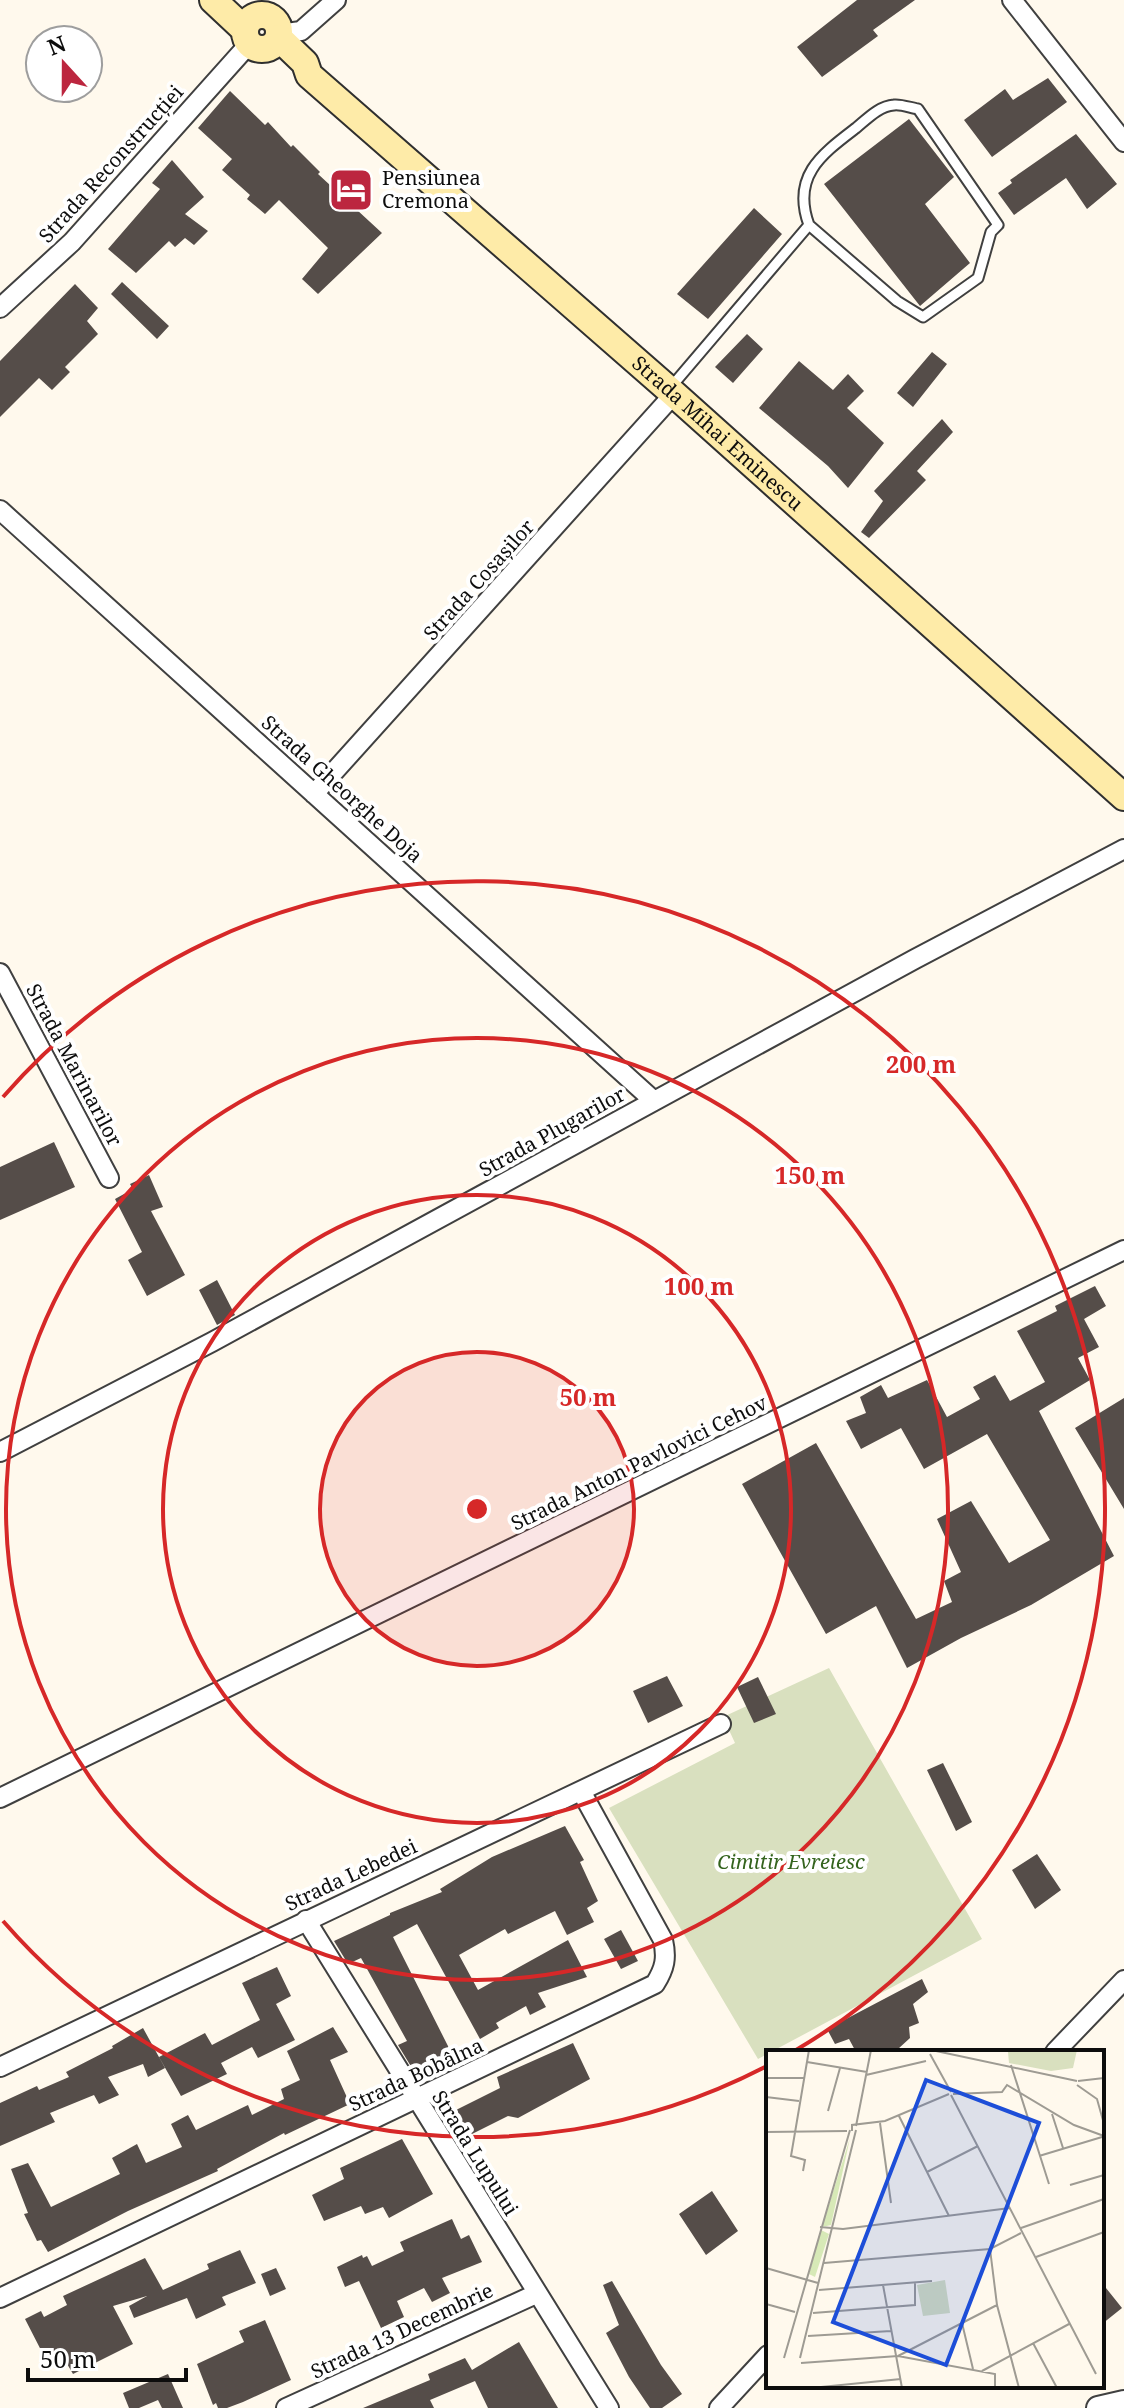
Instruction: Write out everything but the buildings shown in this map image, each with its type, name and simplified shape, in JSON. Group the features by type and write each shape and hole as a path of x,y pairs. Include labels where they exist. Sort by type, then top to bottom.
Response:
{"main road":[{"name":"Strada Mihai Eminescu","path":"213,0 226,15 260,30 305,63 309,75 672,392 1124,797"}],"street":[{"path":"260,30 301,31 336,0"},
{"path":"1012,0 1124,142"},
{"name":"Strada Reconstrucției","path":"0,308 72,242 260,30"},
{"name":"Strada Cosașilor","path":"314,794 640,435 672,392"},
{"name":"Strada Gheorghe Doja","path":"0,510 654,1101"},
{"name":"Strada Plugarilor","path":"0,1452 226,1334 915,959 1124,849"},
{"name":"Strada Marinarilor","path":"0,973 109,1178"},
{"name":"Strada Anton Pavlovici Cehov","path":"0,1798 1123,1255"},
{"name":"Strada Lebedei","path":"0,2067 721,1724"},
{"name":"Strada Bobâlna","path":"0,2298 655,1984 664,1969 666,1954 663,1940 581,1791"},
{"name":"Strada Lupului","path":"306,1920 609,2408"},
{"path":"1057,2050 1122,1987"},
{"name":"Strada 13 Decembrie","path":"286,2408 536,2294"},
{"path":"719,2408 766,2357"},
{"path":"1098,2408 1124,2402"}],"lane":[{"path":"894,104 918,109 998,225 991,232 978,278 923,317 897,301 809,225 803,208 805,183 821,155 881,109 894,104"},
{"path":"672,392 809,225"}],"green space":[{"name":"Cimitir Evreiesc","path":"829,1668 982,1939 775,2050 766,2050 766,2055 758,2059 609,1808 735,1743 723,1717"}],"place":[{"name":"Pensiunea Cremona","path":"351,190"}]}
